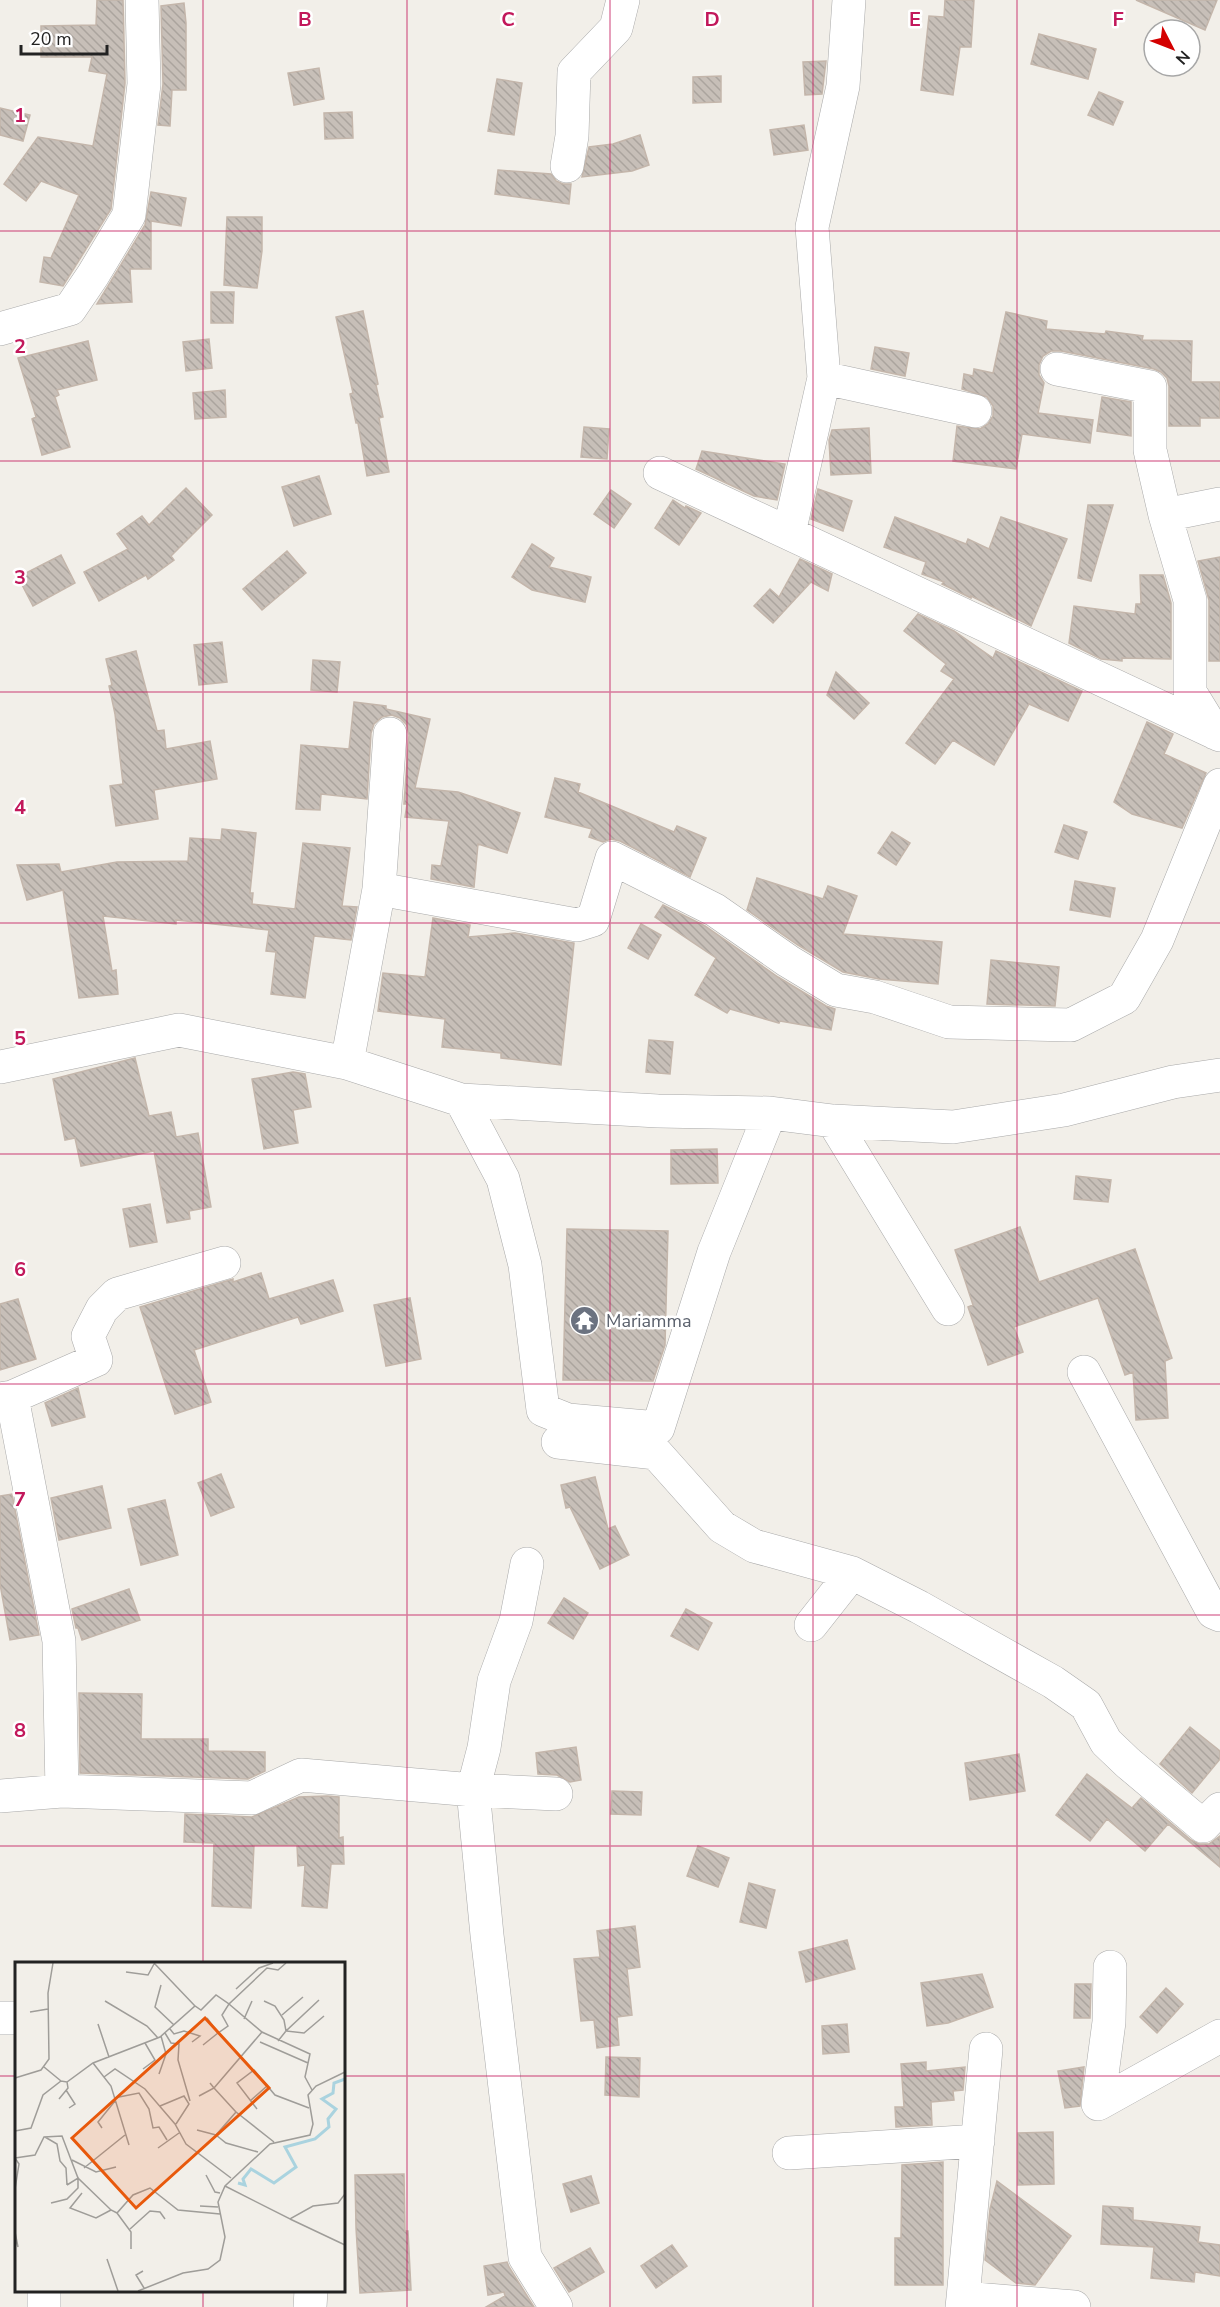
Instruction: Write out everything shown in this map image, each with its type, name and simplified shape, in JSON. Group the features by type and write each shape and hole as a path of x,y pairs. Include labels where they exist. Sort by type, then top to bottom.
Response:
{"street":[{"path":"0,329 70,309 129,215 144,84 142,0"},
{"path":"567,166 572,136 574,72 616,28 622,0"},
{"path":"789,533 824,378 812,227 843,86 849,0"},
{"path":"1057,369 1150,387 1150,450 1165,515 1190,600 1190,692 1218,734"},
{"path":"824,378 975,411"},
{"path":"660,473 1218,734"},
{"path":"1165,515 1220,504"},
{"path":"347,1063 379,889 390,734"},
{"path":"379,889 577,925 593,920 612,858 715,910 788,961 836,990 875,998 949,1022 1071,1025 1124,998 1157,940 1220,785"},
{"path":"0,1067 179,1030 347,1063 461,1100 658,1111 770,1113 833,1121 953,1127 1064,1110 1173,1082 1220,1075"},
{"path":"461,1100 503,1179 525,1265 543,1410 568,1420 657,1428 714,1252 770,1113"},
{"path":"833,1121 948,1309"},
{"path":"62,1791 59,1641 6,1398 96,1360 88,1336 102,1309 117,1294 224,1263"},
{"path":"1084,1372 1213,1612 1220,1615"},
{"path":"558,1442 656,1453 722,1527 754,1546 852,1573 1002,1653 1053,1682 1086,1705 1106,1742 1203,1826 1220,1809"},
{"path":"527,1564 516,1621 494,1681 484,1748 473,1790 487,1935 525,2257 556,2307"},
{"path":"811,1625 852,1573"},
{"path":"0,1796 62,1791 252,1798 302,1775 473,1790 556,1794"},
{"path":"1110,1967 1109,2022 1098,2104 1220,2036"},
{"path":"986,2049 962,2302 1074,2307"},
{"path":"789,2153 978,2141"},
{"path":"310,2307 311,2292"}],"building":[{"path":"97,0 123,0 125,83 111,209 63,286 40,282 44,257 51,258 79,195 41,181 26,201 4,184 38,137 93,146 107,74 89,71 92,57 41,57 41,26 96,25"},
{"path":"945,0 974,0 971,47 960,47 953,95 921,90 929,16 944,17"},
{"path":"1136,0 1217,0 1205,30 1202,29 1202,18 1177,18"},
{"path":"184,3 186,90 172,90 170,126 158,125 163,84 161,6"},
{"path":"1039,34 1096,49 1088,79 1031,64"},
{"path":"826,61 822,94 805,95 803,62"},
{"path":"319,68 324,99 294,105 288,73"},
{"path":"721,76 721,102 693,103 693,77"},
{"path":"497,79 522,83 514,135 488,131"},
{"path":"1099,92 1123,102 1113,125 1088,115"},
{"path":"0,108 30,115 23,141 0,135"},
{"path":"352,112 353,138 325,139 324,113"},
{"path":"804,125 808,150 774,155 770,130"},
{"path":"640,135 649,165 632,171 582,177 589,147 613,144"},
{"path":"498,170 551,174 556,181 571,184 569,204 495,194"},
{"path":"151,192 186,198 181,226 151,221 151,269 130,269 132,302 97,304 145,225"},
{"path":"227,217 262,217 262,251 257,288 224,285"},
{"path":"211,292 234,292 233,323 211,323"},
{"path":"363,311 378,384 376,385 383,417 379,418 389,472 367,476 358,423 356,423 350,394 353,393 336,317"},
{"path":"1006,312 1047,321 1046,329 1105,334 1106,331 1143,336 1142,340 1192,341 1191,382 1220,382 1220,418 1200,418 1200,426 1169,426 1169,386 1167,378 1161,372 1061,351 1051,351 1043,356 1039,365 1039,375 1044,383 1038,413 1093,420 1090,443 1022,434 1016,469 953,461 957,426 980,429 988,424 993,416 993,406 987,397 962,389 964,374 973,376 974,369 993,373"},
{"path":"209,339 212,368 186,371 183,342"},
{"path":"88,341 97,380 57,390 59,395 55,397 70,447 42,455 32,419 36,417 18,358"},
{"path":"875,347 909,353 905,376 871,369"},
{"path":"225,390 226,417 195,419 193,393"},
{"path":"1102,397 1131,402 1131,436 1097,431"},
{"path":"584,427 609,429 607,459 581,457"},
{"path":"869,428 871,473 831,475 829,440 832,430"},
{"path":"702,451 785,464 777,500 754,496 696,469"},
{"path":"319,476 331,514 294,526 282,487"},
{"path":"186,488 212,515 171,556 174,560 148,579 146,575 99,601 84,572 128,549 117,534 142,516 149,525"},
{"path":"818,489 852,501 843,531 811,519"},
{"path":"611,490 631,504 614,528 594,514"},
{"path":"673,500 685,508 686,506 701,513 679,545 655,528"},
{"path":"1088,505 1113,505 1091,581 1078,578"},
{"path":"895,517 966,544 968,539 989,549 1001,517 1067,539 1031,626 942,584 944,582 922,574 926,562 884,547"},
{"path":"532,544 554,558 549,567 591,577 585,602 532,590 512,577"},
{"path":"287,551 306,573 262,610 243,589"},
{"path":"61,555 75,583 33,606 18,577"},
{"path":"1220,557 1220,661 1209,661 1209,600 1198,561"},
{"path":"800,559 832,574 828,591 811,582 773,623 754,606 770,589 779,597"},
{"path":"1140,575 1163,575 1171,603 1171,659 1122,658 1122,661 1101,659 1069,643 1074,606 1135,614 1136,604 1141,604"},
{"path":"918,614 954,631 993,658 996,651 1082,691 1068,721 1029,704 994,765 953,740 935,764 906,743 954,679 941,671 946,664 904,631"},
{"path":"222,642 227,682 199,685 194,645"},
{"path":"136,651 157,731 164,730 166,749 210,741 217,779 154,790 158,819 116,826 110,786 123,784 115,714 109,686 112,685 106,659"},
{"path":"313,660 340,662 337,692 311,690"},
{"path":"836,672 869,703 854,719 827,695"},
{"path":"354,702 386,706 386,709 430,719 415,788 458,792 520,813 507,853 478,844 474,887 431,879 432,865 441,866 449,821 405,817 409,735 407,725 400,718 392,715 382,717 374,724 371,733 367,799 321,794 320,810 296,809 301,745 349,749"},
{"path":"1147,722 1173,734 1164,754 1206,773 1182,828 1132,814 1114,802"},
{"path":"555,778 580,784 578,792 674,832 677,826 706,838 690,877 620,841 611,839 603,842 589,837 592,829 545,817"},
{"path":"1064,825 1087,832 1078,859 1055,852"},
{"path":"222,829 256,833 250,893 253,893 252,904 295,909 303,843 350,848 342,906 357,907 351,940 314,936 305,998 271,994 276,952 266,951 269,930 176,920 176,924 103,916 112,971 116,970 118,994 79,998 63,890 27,900 17,865 59,864 61,872 117,862 188,861 190,838 221,840"},
{"path":"892,832 910,843 896,865 878,853"},
{"path":"757,878 823,899 828,886 857,896 843,934 942,942 938,984 879,979 843,972 747,910"},
{"path":"1075,881 1115,888 1110,917 1070,910"},
{"path":"663,905 705,926 778,977 835,1009 831,1030 780,1021 779,1023 730,1009 727,1013 695,995 716,958 655,917"},
{"path":"433,918 470,925 468,937 515,933 574,943 561,1065 501,1058 501,1053 442,1047 445,1019 378,1011 383,973 425,977"},
{"path":"641,924 661,935 648,959 628,948"},
{"path":"991,960 1059,967 1055,1006 987,1004"},
{"path":"649,1040 673,1042 670,1074 646,1072"},
{"path":"135,1058 149,1116 171,1112 176,1137 198,1133 211,1207 189,1211 190,1219 167,1223 154,1151 81,1166 75,1138 65,1140 53,1079"},
{"path":"293,1072 305,1074 311,1107 293,1110 298,1143 264,1149 252,1079"},
{"path":"717,1149 718,1183 671,1184 671,1150"},
{"path":"1076,1176 1111,1180 1108,1202 1074,1199"},
{"path":"150,1204 157,1242 130,1247 123,1209"},
{"path":"1020,1227 1039,1282 1135,1249 1172,1358 1165,1361 1168,1418 1136,1420 1133,1372 1125,1375 1098,1298 1014,1327 1023,1352 988,1365 968,1307 973,1305 955,1250"},
{"path":"567,1229 668,1231 665,1345 653,1381 563,1380"},
{"path":"261,1273 269,1299 333,1280 343,1311 301,1324 298,1317 194,1350 211,1402 175,1414 140,1307"},
{"path":"410,1298 421,1359 386,1366 374,1305"},
{"path":"18,1299 36,1359 0,1370 0,1304"},
{"path":"78,1388 85,1417 52,1426 45,1403"},
{"path":"221,1474 234,1507 211,1516 198,1483"},
{"path":"595,1477 608,1529 615,1526 629,1555 600,1569 570,1507 566,1508 561,1485"},
{"path":"102,1486 111,1528 59,1540 51,1498"},
{"path":"12,1494 39,1635 10,1640 0,1584 0,1496"},
{"path":"165,1500 178,1555 141,1565 128,1509"},
{"path":"129,1589 140,1620 82,1640 76,1628 72,1609"},
{"path":"564,1598 588,1613 573,1639 548,1623"},
{"path":"686,1609 712,1623 698,1650 671,1636"},
{"path":"79,1693 142,1694 141,1739 208,1739 208,1751 265,1752 265,1771 248,1779 80,1773"},
{"path":"1190,1727 1220,1751 1220,1759 1192,1793 1160,1764"},
{"path":"576,1747 581,1780 570,1782 557,1775 538,1774 536,1753"},
{"path":"1019,1754 1025,1791 970,1800 965,1763"},
{"path":"1087,1774 1132,1808 1141,1798 1191,1840 1199,1844 1209,1844 1220,1836 1220,1867 1168,1824 1145,1851 1107,1819 1090,1841 1056,1815"},
{"path":"612,1791 642,1792 641,1815 611,1814"},
{"path":"299,1797 339,1797 339,1838 343,1837 344,1864 331,1864 327,1908 302,1906 305,1865 298,1866 297,1845 254,1845 251,1908 212,1906 214,1843 184,1842 185,1814 252,1817"},
{"path":"698,1846 729,1858 718,1887 687,1876"},
{"path":"749,1883 775,1890 766,1928 740,1922"},
{"path":"635,1926 640,1967 627,1969 632,2015 617,2017 619,2045 597,2048 594,2020 581,2021 574,1959 600,1957 597,1931"},
{"path":"847,1940 855,1969 806,1982 799,1952"},
{"path":"982,1974 993,2007 948,2023 927,2026 921,1983"},
{"path":"1075,1984 1091,1984 1090,2018 1074,2018"},
{"path":"1166,1988 1183,2004 1157,2033 1140,2017"},
{"path":"847,2024 849,2052 823,2054 822,2026"},
{"path":"606,2057 640,2058 639,2097 605,2095"},
{"path":"926,2062 926,2071 965,2067 963,2090 953,2091 954,2100 931,2102 932,2125 896,2127 895,2107 904,2107 901,2064"},
{"path":"1084,2067 1080,2106 1065,2108 1058,2071"},
{"path":"1053,2132 1054,2184 1018,2185 1018,2133"},
{"path":"943,2162 943,2285 895,2285 895,2238 901,2238 902,2165"},
{"path":"404,2174 405,2231 408,2231 411,2290 360,2293 355,2175"},
{"path":"591,2176 599,2203 571,2212 563,2184"},
{"path":"997,2181 1071,2236 1035,2285 1016,2283 985,2260 990,2209"},
{"path":"1103,2206 1133,2208 1133,2220 1200,2227 1198,2242 1220,2245 1220,2276 1195,2272 1194,2282 1151,2278 1154,2247 1101,2244"},
{"path":"672,2245 687,2266 656,2288 641,2266"},
{"path":"590,2248 604,2272 569,2292 554,2268"},
{"path":"507,2262 534,2307 486,2307 505,2296 504,2292 488,2295 484,2266"}],"place":[{"name":"Mariamma","path":"585,1321"}]}
